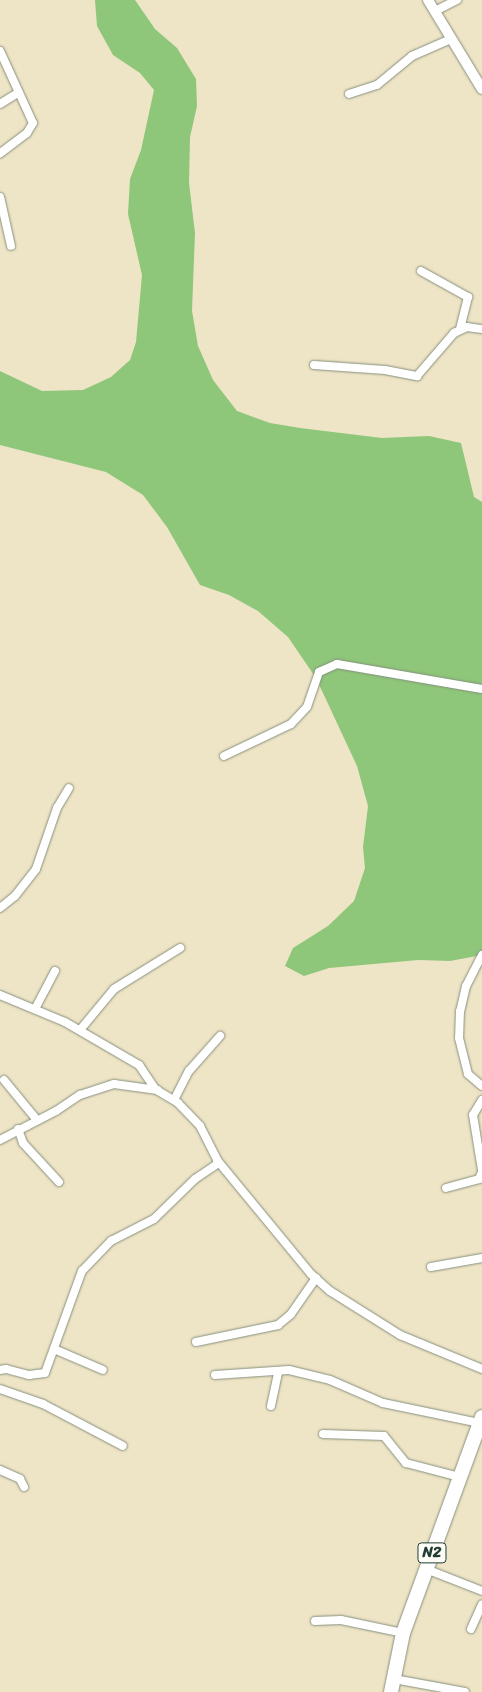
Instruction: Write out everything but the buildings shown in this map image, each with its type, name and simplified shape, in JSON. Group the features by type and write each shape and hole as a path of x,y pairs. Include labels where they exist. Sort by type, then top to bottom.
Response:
{"highway":[{"name":"N2","path":"393,1685 403,1633 481,1420"}],"main road":[{"path":"428,0 482,89"}],"street":[{"path":"435,11 457,0"},
{"path":"349,94 377,85 412,56 451,39"},
{"path":"0,51 33,123 27,133 0,153"},
{"path":"0,104 19,92"},
{"path":"0,196 11,246"},
{"path":"314,365 385,370 418,376 460,329 468,297 421,271"},
{"path":"460,329 482,329"},
{"path":"224,756 291,724 307,708 319,672 337,664 482,690"},
{"path":"0,908 15,896 36,869 57,808 69,788"},
{"path":"80,1030 114,989 180,948"},
{"path":"482,955 466,986 460,1011 459,1038 468,1074 482,1086"},
{"path":"35,1009 55,971"},
{"path":"0,995 80,1030 140,1065 158,1090 174,1100 200,1126 219,1163 316,1278 367,1316 400,1335 482,1369"},
{"path":"174,1100 189,1071 220,1036"},
{"path":"4,1080 37,1120"},
{"path":"0,1140 18,1128 56,1111 80,1095 114,1084 158,1090"},
{"path":"446,1188 479,1179 482,1171 473,1115 482,1100"},
{"path":"18,1128 23,1143 59,1182"},
{"path":"0,1370 40,1375 46,1373 82,1271 111,1241 154,1219 195,1179 219,1163"},
{"path":"431,1267 482,1258"},
{"path":"196,1342 278,1325 291,1314 316,1278"},
{"path":"54,1349 103,1370"},
{"path":"271,1406 278,1372"},
{"path":"215,1375 298,1372 330,1380 383,1403 481,1420"},
{"path":"0,1389 43,1404 123,1446"},
{"path":"322,1434 384,1436 406,1463 460,1477"},
{"path":"0,1470 20,1479 24,1487"},
{"path":"426,1569 482,1591"},
{"path":"471,1629 482,1604"},
{"path":"315,1621 341,1620 403,1633"},
{"path":"393,1685 465,1692"}],"green space":[{"path":"95,0 135,0 155,29 177,48 196,79 197,106 190,137 189,183 195,233 192,311 198,346 213,380 237,411 270,423 300,428 382,438 429,436 461,443 474,497 482,502 482,955 450,961 418,960 329,968 304,976 285,966 293,948 328,926 354,901 365,868 363,847 368,806 357,766 316,678 288,637 258,611 229,595 200,585 167,527 143,495 106,472 0,445 0,371 42,391 83,390 111,377 130,360 136,342 142,275 128,214 130,179 141,150 154,90 140,73 113,55 97,26"}]}
